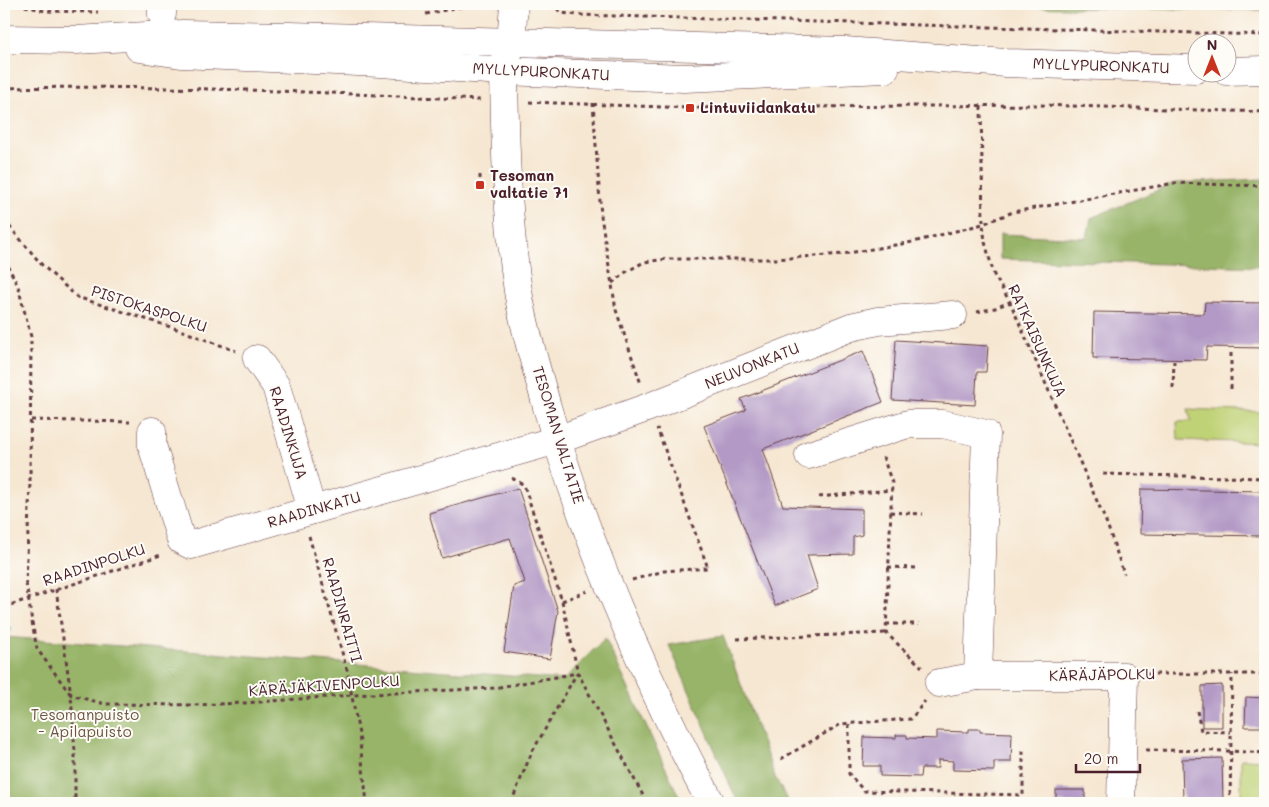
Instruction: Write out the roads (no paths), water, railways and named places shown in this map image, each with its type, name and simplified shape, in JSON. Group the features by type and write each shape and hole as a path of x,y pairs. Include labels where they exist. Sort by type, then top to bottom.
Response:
{"main road":[{"path":"511,43 514,4"},
{"name":"MYLLYPURONKATU","path":"4,39 76,40 183,34 845,51 1006,63 1186,70"},
{"name":"MYLLYPURONKATU","path":"76,40 180,54 504,71 684,78 1006,63"},
{"name":"TESOMAN VALTATIE","path":"511,43 504,71 510,232 518,293 540,382 557,440 586,525 637,654 670,724 711,803"},
{"path":"1236,71 1265,70"},
{"name":"NEUVONKATU","path":"557,440 649,407 851,327 878,321 953,315"},
{"name":"RAADINKUJA","path":"257,359 276,386 307,511"},
{"path":"809,455 908,424 943,424 986,434 978,676"},
{"name":"RAADINKATU","path":"152,431 152,445 180,540 191,546 557,440"},
{"name":"KÄRÄJÄPOLKU","path":"939,683 978,676 1124,676 1121,803"}],"waterway":[{"path":"4,629 9,629"}],"place":[{"name":"Lintuviidankatu","path":"690,108"},
{"name":"Tesoman valtatie 71","path":"480,185"}],"park label":[{"name":"Tesomanpuisto - Apilapuisto","path":"85,724"}]}
